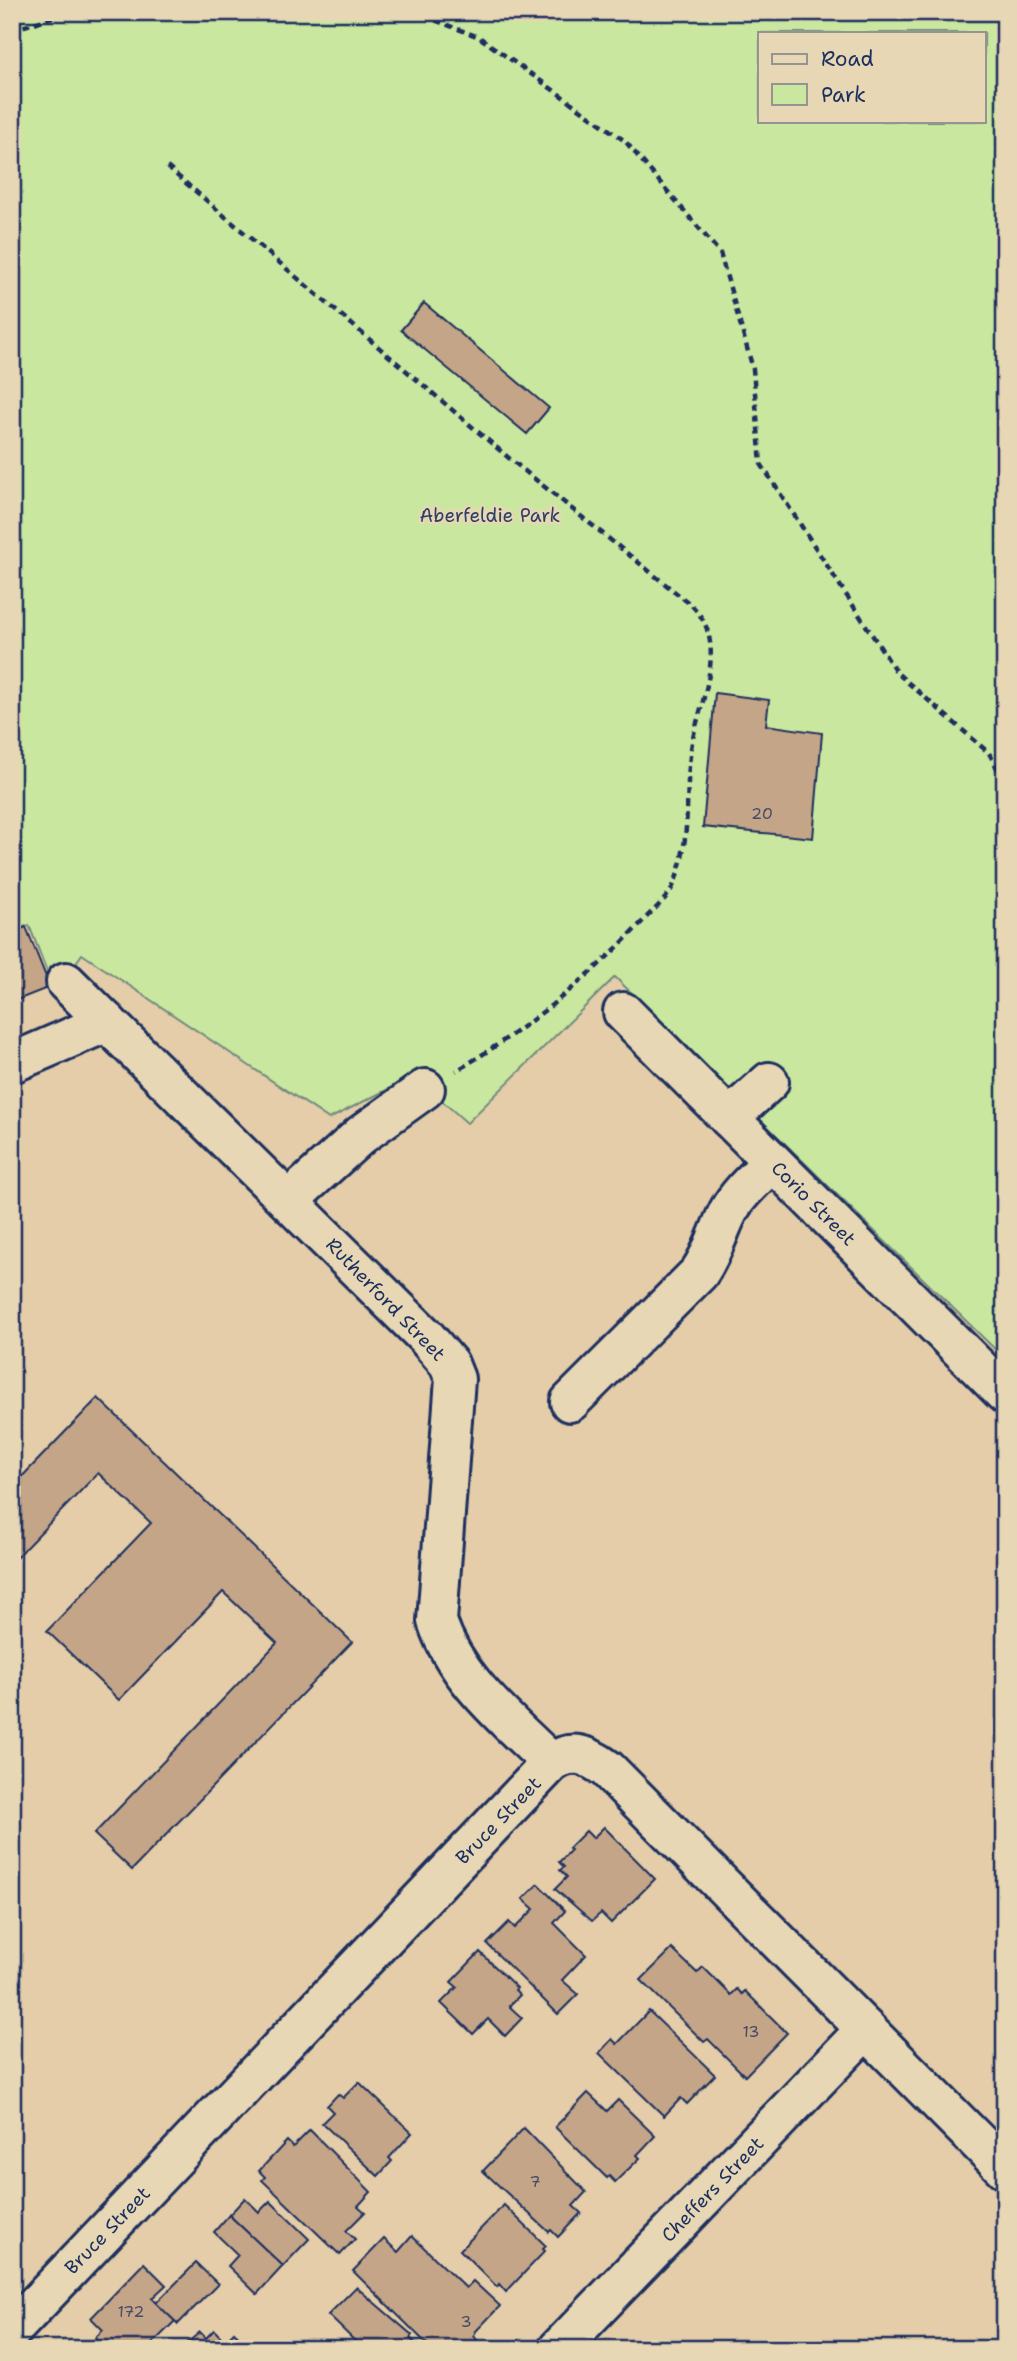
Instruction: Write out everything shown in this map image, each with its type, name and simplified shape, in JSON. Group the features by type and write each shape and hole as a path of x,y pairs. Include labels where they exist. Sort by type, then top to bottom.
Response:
{"street":[{"name":"Rutherford Street","path":"66,982 426,1337 453,1371 437,1621 444,1642 466,1675 551,1763"},
{"name":"Corio Street","path":"623,1012 1005,1394"},
{"path":"12,1063 107,1022"},
{"path":"729,1118 769,1082"},
{"path":"288,1201 361,1135 425,1089"},
{"path":"570,1402 699,1273 711,1256 728,1213 742,1193 772,1162"},
{"name":"Bruce Street","path":"12,2330 551,1763 561,1756 587,1755 607,1769 1005,2169"},
{"name":"Cheffers Street","path":"558,2349 866,2029"}],"path":[{"path":"12,30 69,12"},
{"path":"413,12 479,37 625,141 720,253 753,369 761,464 897,673 989,753 1005,783"},
{"path":"167,167 510,459 690,604 702,615 708,626 709,682 693,739 681,864 671,891 628,937 576,984 493,1049 425,1089"}],"green space":[{"name":"Aberfeldie Park","path":"12,12 1005,12 1005,1359 615,977 467,1123 414,1076 329,1119 82,954 55,992 29,925 12,931"}],"building":[{"path":"424,303 549,408 527,434 401,330"},
{"path":"715,693 769,700 766,725 822,733 813,838 703,827"},
{"path":"26,927 50,987 12,1002 12,933"},
{"path":"98,1398 352,1642 132,1870 94,1834 277,1643 223,1592 119,1700 47,1631 151,1523 98,1473 12,1562 12,1487"},
{"path":"604,1827 655,1879 611,1923 601,1913 592,1921 555,1889 567,1877 560,1870 564,1867 559,1862 571,1850 569,1848 586,1831 593,1838"},
{"path":"538,1884 565,1911 554,1923 586,1955 562,1980 578,1994 558,2014 487,1944 509,1922 515,1928 534,1909 523,1899"},
{"path":"672,1949 697,1973 703,1967 731,1995 737,1989 742,1994 745,1991 787,2033 745,2076 708,2039 704,2042 641,1980"},
{"path":"480,1952 517,1988 515,1990 520,1995 509,2006 522,2018 505,2036 488,2019 473,2034 441,2003 457,1987 451,1982"},
{"path":"649,2011 715,2075 687,2104 681,2098 664,2116 599,2053 612,2039 617,2044"},
{"path":"359,2082 412,2133 389,2158 392,2161 378,2176 322,2123 333,2112 327,2106 338,2094 343,2098"},
{"path":"588,2093 607,2111 618,2100 655,2136 637,2155 640,2158 615,2182 609,2176 607,2178 555,2127"},
{"path":"524,2128 586,2192 573,2206 581,2213 558,2237 551,2230 549,2232 483,2171"},
{"path":"310,2130 371,2192 358,2206 365,2212 346,2231 355,2239 340,2255 262,2180 265,2177 259,2171 287,2141 293,2147"},
{"path":"245,2198 259,2212 270,2201 309,2239 283,2266 229,2215"},
{"path":"504,2205 546,2246 543,2249 545,2251 506,2292 499,2284 497,2287 460,2250"},
{"path":"229,2215 283,2266 257,2294 228,2266 238,2255 214,2232"},
{"path":"412,2236 466,2288 473,2281 500,2306 476,2331 474,2336 477,2340 469,2349 432,2349 353,2271 384,2239 398,2252"},
{"path":"144,2263 166,2285 152,2298 175,2321 147,2349 105,2349 95,2338 103,2330 91,2318"},
{"path":"196,2263 218,2284 178,2324 156,2303"},
{"path":"356,2287 412,2335 410,2338 421,2349 355,2349 359,2345 328,2315"},
{"path":"214,2330 225,2341 234,2332 252,2349 180,2349 200,2332 206,2338"}]}
